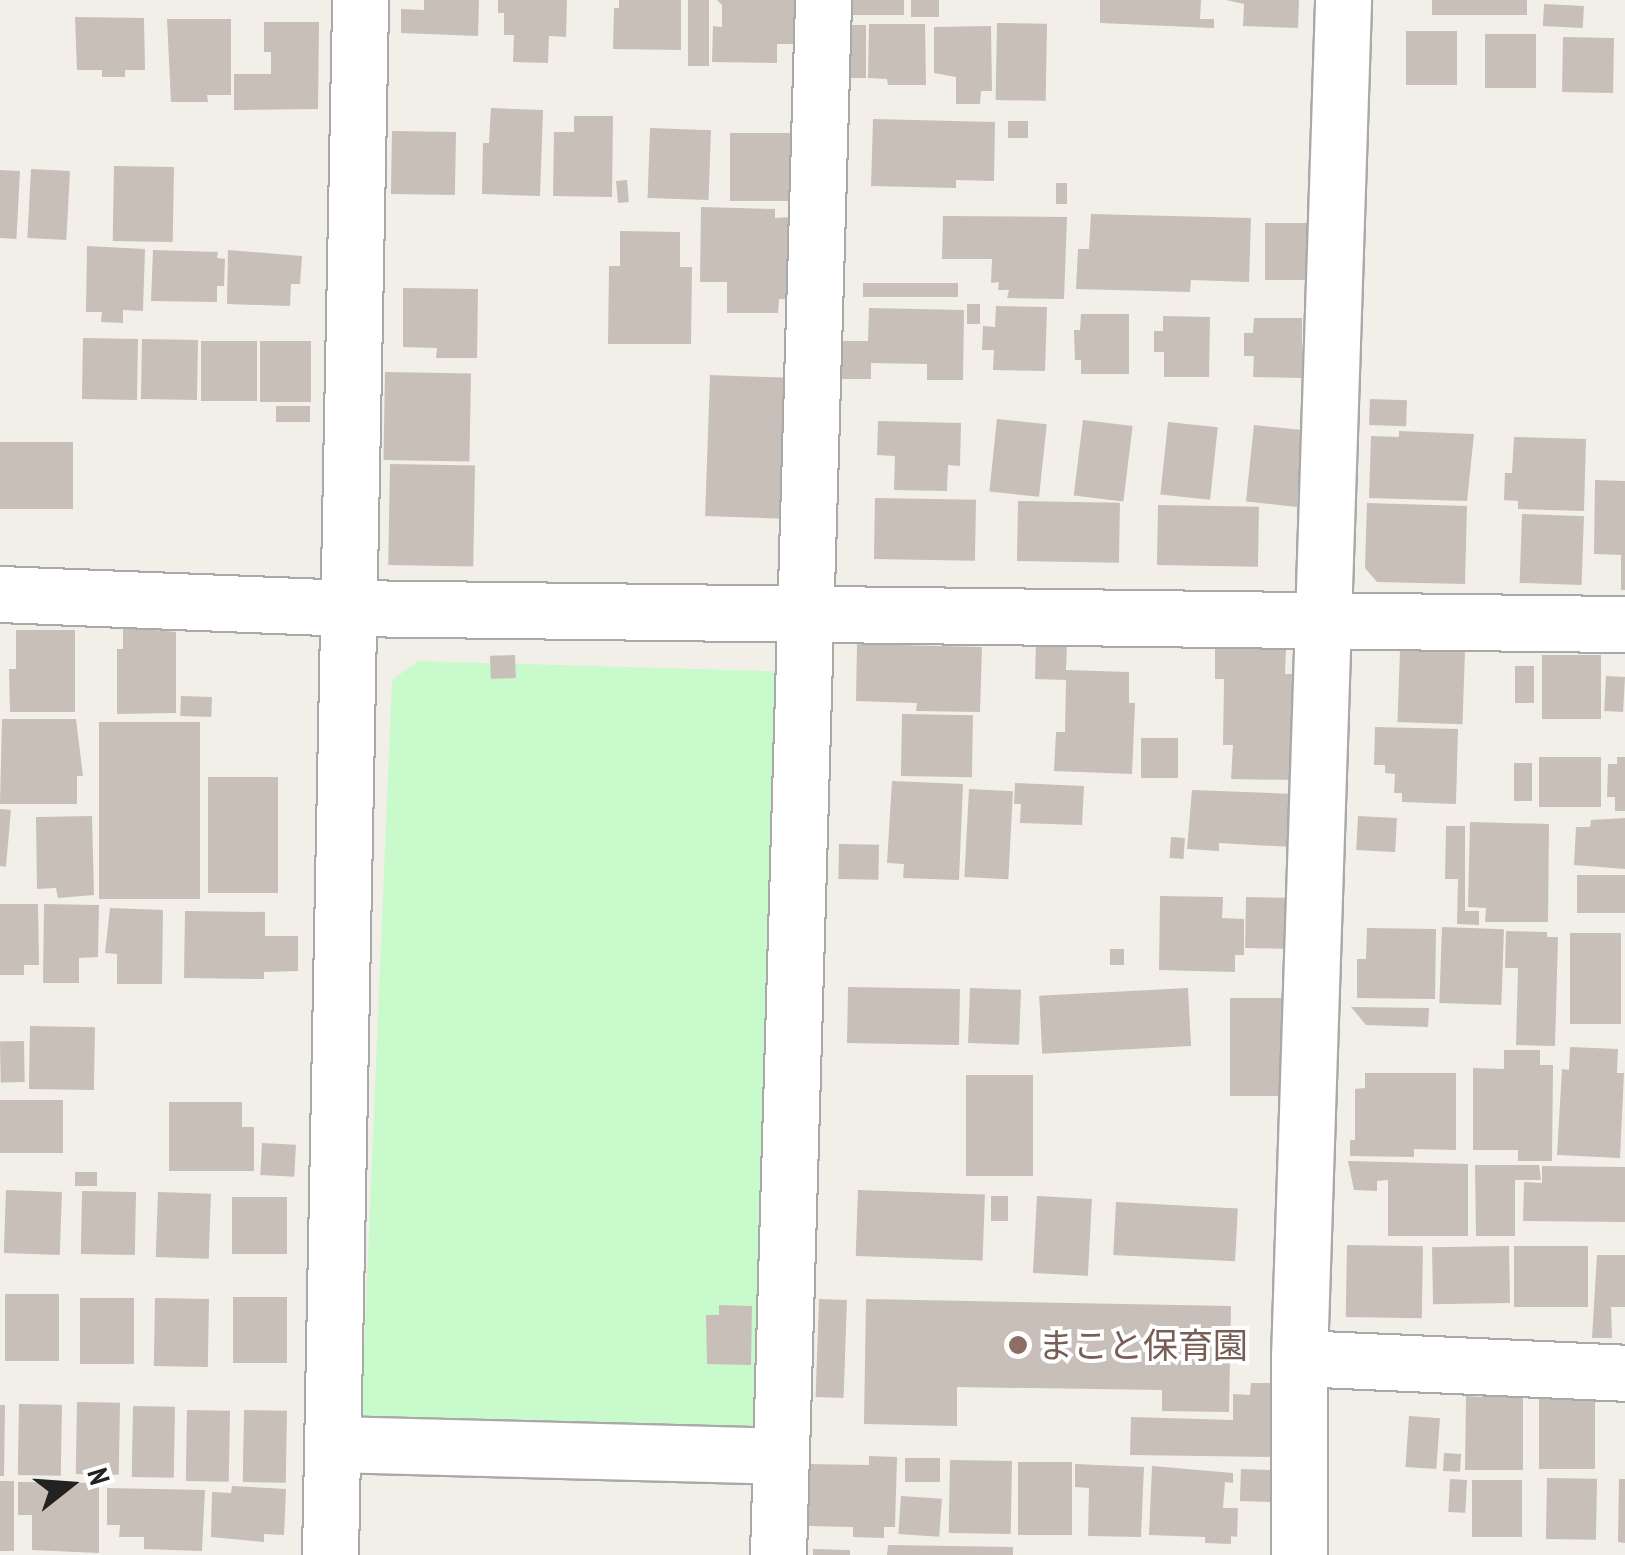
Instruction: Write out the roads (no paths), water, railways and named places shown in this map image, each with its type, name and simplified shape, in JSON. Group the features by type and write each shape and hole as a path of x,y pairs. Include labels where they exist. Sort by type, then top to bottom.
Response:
{"street":[{"path":"330,1555 360,0"},
{"path":"778,1555 823,0"},
{"path":"1298,1555 1299,1358 1343,0"},
{"path":"0,594 346,608 1322,616 1625,624"},
{"path":"1299,1358 1625,1373"},
{"path":"333,1444 780,1456"}],"place":[{"name":"まこと保育園","path":"1018,1345"}]}
